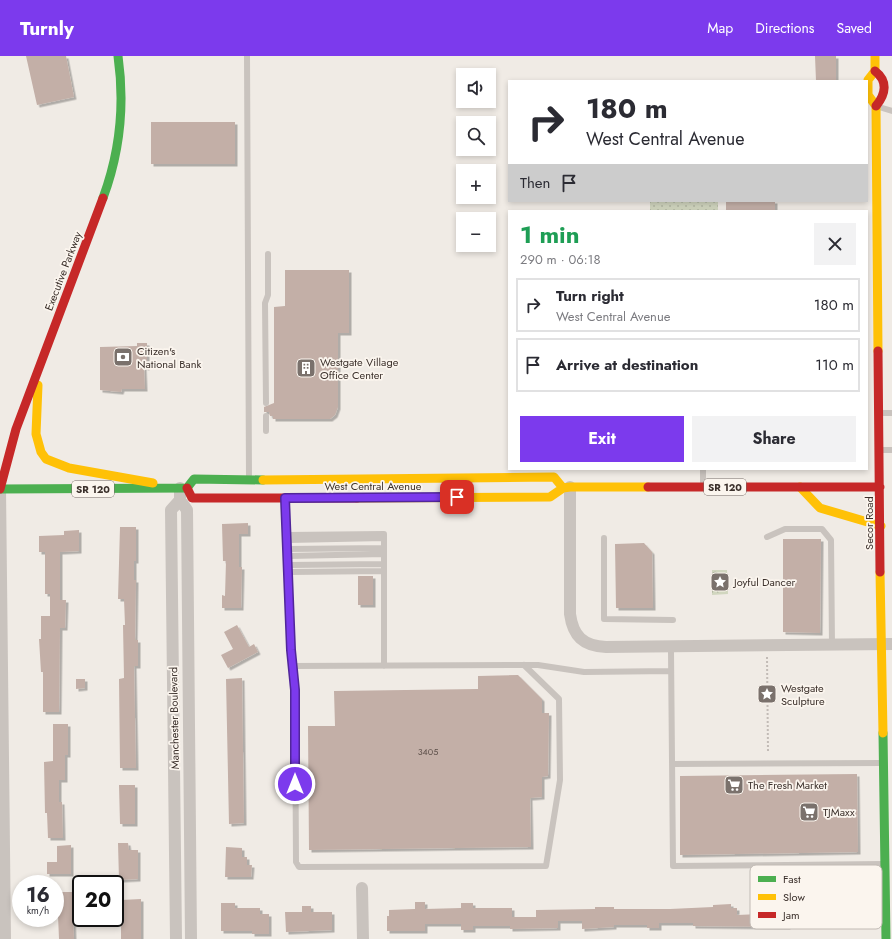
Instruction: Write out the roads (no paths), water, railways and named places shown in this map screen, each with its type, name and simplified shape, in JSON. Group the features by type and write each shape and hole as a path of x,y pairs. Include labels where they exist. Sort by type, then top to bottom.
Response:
{"main road":[{"name":"Executive Parkway","path":"0,489 5,460 16,428 39,371 112,173 117,154 121,122 122,100 118,56"},
{"name":"Secor Road","path":"875,56 875,71 868,80 868,95 876,106 880,487 887,644 883,763 885,864 889,890 886,939"},
{"name":"Secor Road","path":"875,71 885,80 884,97 876,106"},
{"path":"39,371 37,437 40,450 46,459 69,468 182,492"},
{"path":"0,450 16,428"},
{"name":"West Central Avenue","path":"566,487 554,477 381,479 194,478 182,492 192,498 550,497 566,487 880,487 892,484"},
{"path":"285,498 290,488 375,488 381,479"},
{"path":"800,487 820,508 881,526"},
{"name":"West Central Avenue","path":"880,487 892,490"},
{"name":"SR 120","path":"0,489 182,492"}],"street":[{"path":"566,487 570,608 572,625 575,633 580,639 597,646 887,644"},
{"path":"0,489 5,939"},
{"name":"Manchester Boulevard","path":"176,939 171,510 182,492"},
{"name":"Manchester Boulevard","path":"182,492 187,510 191,939"},
{"path":"362,888 363,939"}],"lane":[{"path":"247,56 249,479"},
{"path":"876,106 887,103"},
{"path":"876,106 892,111"},
{"path":"266,403 265,303 268,294 268,254"},
{"path":"880,413 892,413"},
{"path":"266,416 266,431"},
{"path":"880,450 892,450"},
{"path":"702,486 703,470"},
{"path":"285,498 288,537 292,666 295,690 296,862 299,867 546,866 560,780 559,699 524,665"},
{"path":"767,537 785,529 822,529 831,540 832,644"},
{"path":"288,537 384,534 384,666"},
{"path":"604,538 604,619 673,620"},
{"path":"288,552 384,551"},
{"path":"289,565 384,564"},
{"path":"289,572 384,571"},
{"path":"673,646 671,652 673,866 750,865"},
{"path":"292,666 538,665 584,672 671,671"},
{"path":"673,764 883,763"},
{"path":"779,865 885,864"}],"place":[{"name":"Citizen's National Bank","path":"123,357"},
{"name":"Westgate Village Office Center","path":"306,368"},
{"name":"Joyful Dancer","path":"720,582"},
{"name":"Westgate Sculpture","path":"767,694"},
{"name":"The Fresh Market","path":"734,785"},
{"name":"TJMaxx","path":"809,812"}]}
